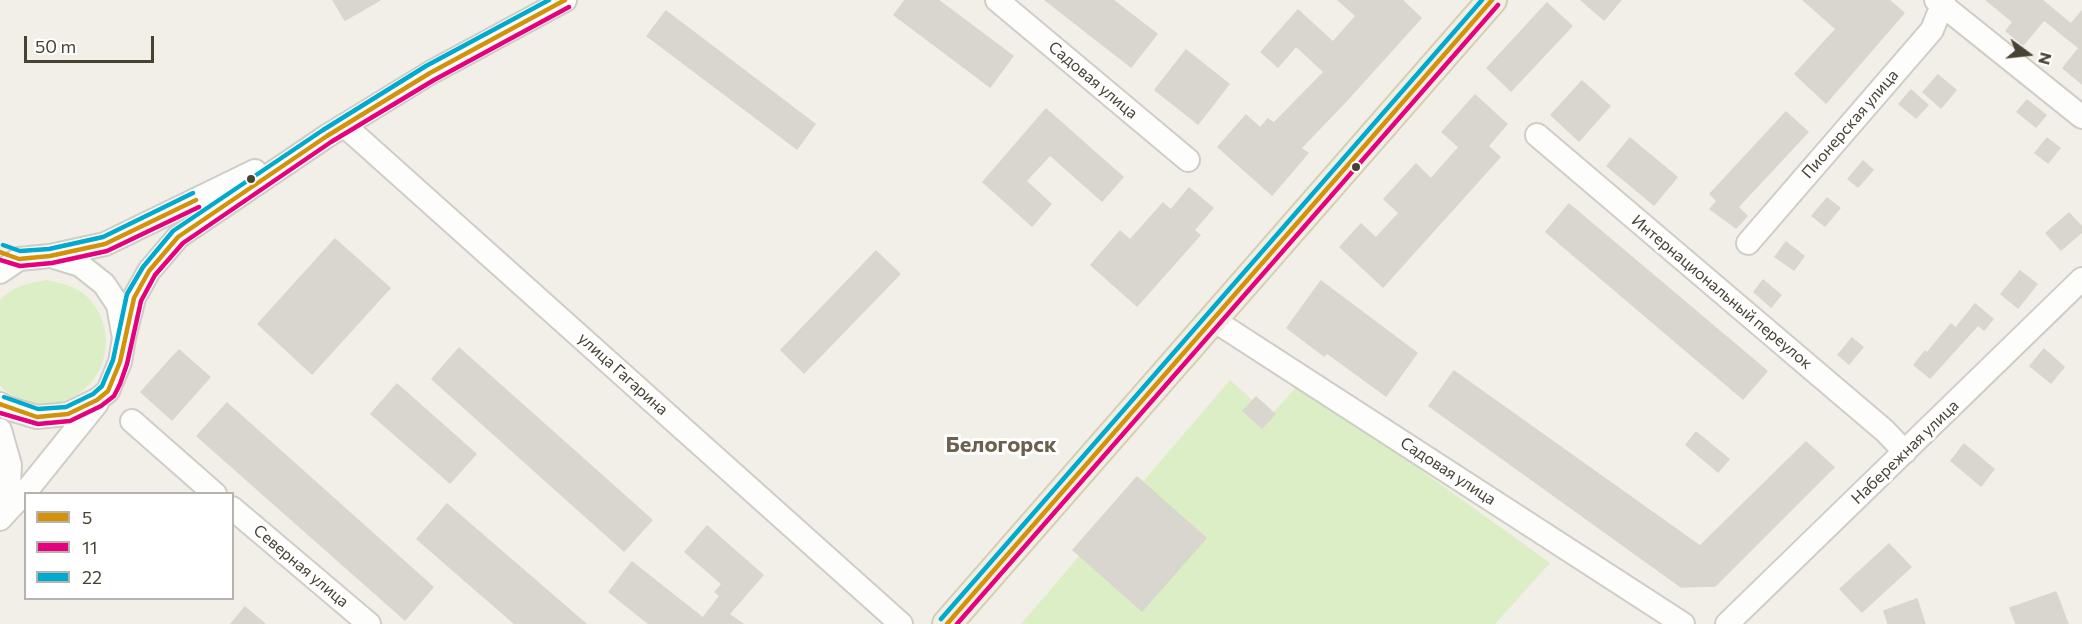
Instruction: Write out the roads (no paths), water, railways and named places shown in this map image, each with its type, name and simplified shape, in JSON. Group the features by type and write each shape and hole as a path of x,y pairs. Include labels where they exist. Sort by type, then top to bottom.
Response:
{"main road":[{"path":"947,624 1492,0"}],"street":[{"path":"25,492 108,391 120,362 134,298 149,271 178,237 383,100 565,0"},
{"name":"Садовая улица","path":"997,0 1188,160"},
{"path":"1940,2 2082,117"},
{"name":"Пионерская улица","path":"1748,243 1932,30 1940,2"},
{"path":"0,272 10,256 50,256 105,244 336,131"},
{"name":"улица Гагарина","path":"336,131 901,624"},
{"name":"Интернациональный переулок","path":"1537,135 1885,431 1905,452"},
{"path":"50,256 80,265 104,284 118,305 124,338"},
{"name":"Набережная улица","path":"1727,624 2082,279"},
{"name":"Садовая улица","path":"1212,319 1683,624"},
{"path":"0,404 37,417 68,414 97,400 108,391"},
{"path":"132,421 213,492"},
{"path":"0,430 10,465 9,484 0,502"},
{"path":"0,519 24,493"},
{"name":"Северная улица","path":"234,510 369,624"}],"district":[{"name":"Белогорск","path":"1001,445"}]}
